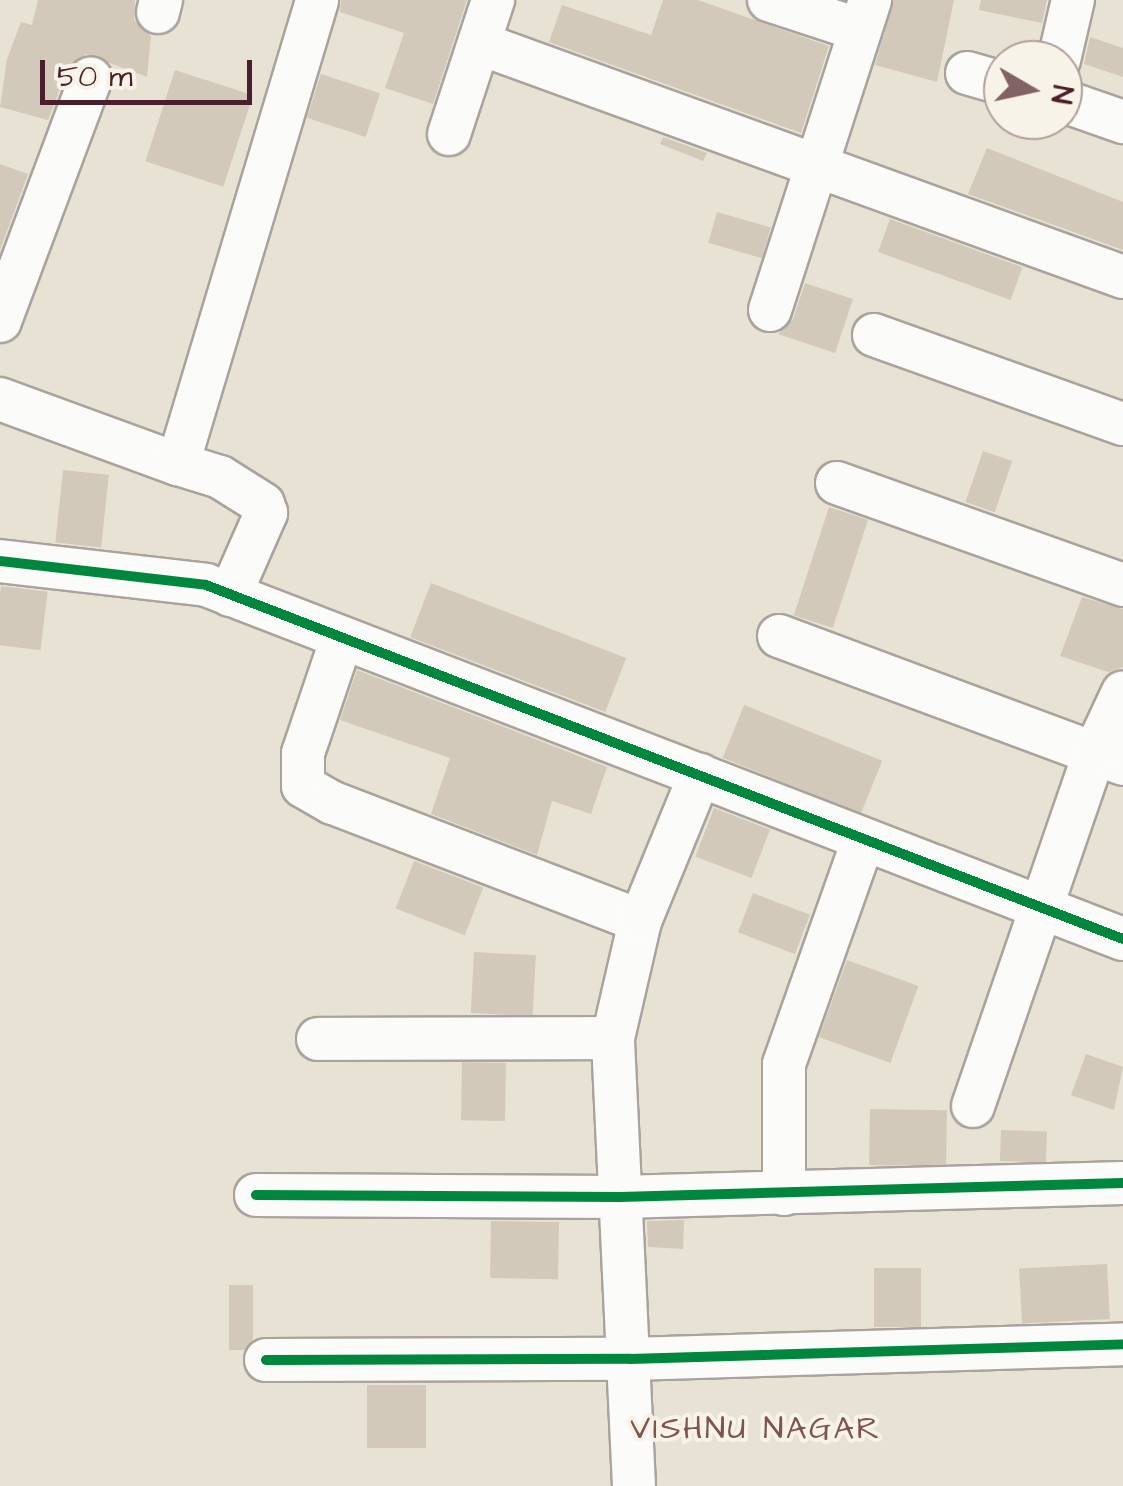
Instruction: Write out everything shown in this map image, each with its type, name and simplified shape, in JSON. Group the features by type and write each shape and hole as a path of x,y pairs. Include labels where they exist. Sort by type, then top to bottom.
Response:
{"street":[{"path":"178,464 316,0"},
{"path":"449,134 494,0"},
{"path":"769,0 865,15 770,310"},
{"path":"1064,40 1073,0"},
{"path":"480,44 1123,277"},
{"path":"0,321 91,78"},
{"path":"1083,109 1123,122"},
{"path":"874,335 1121,418"},
{"path":"0,399 220,477 264,504 266,513 230,595"},
{"path":"837,483 1123,586"},
{"path":"0,562 206,585 1123,938"},
{"path":"779,636 1109,759"},
{"path":"342,638 303,754 303,786 333,804 640,921"},
{"path":"974,1106 1044,906 1109,759 1123,692"},
{"path":"634,1486 612,1038 640,921 700,774"},
{"path":"784,1194 784,1064 864,841"},
{"path":"318,1039 612,1038"},
{"path":"256,1195 784,1194 1123,1183"},
{"path":"266,1360 630,1359 1123,1344"}],"building":[{"path":"38,0 135,0 134,20 151,36 147,77 86,54 68,68 48,120 0,107 7,59 21,22 32,25"},
{"path":"341,0 467,0 433,104 385,88 404,33 340,12"},
{"path":"663,0 698,0 829,46 801,133 549,42 562,5 651,35"},
{"path":"894,0 954,0 937,82 875,65"},
{"path":"981,0 1047,0 1042,23 979,10"},
{"path":"1090,37 1123,48 1123,77 1084,64"},
{"path":"175,70 253,95 223,187 145,161"},
{"path":"321,74 380,93 366,137 307,118"},
{"path":"663,137 707,153 703,161 660,144"},
{"path":"987,148 1123,202 1123,250 968,194"},
{"path":"0,164 28,174 0,250"},
{"path":"717,212 771,227 762,258 708,243"},
{"path":"890,219 1022,267 1011,300 878,252"},
{"path":"805,283 853,299 835,353 778,334 793,319"},
{"path":"983,451 1012,461 995,512 965,502"},
{"path":"63,470 109,475 101,547 55,543"},
{"path":"829,507 868,520 833,628 794,615"},
{"path":"431,583 626,658 605,712 410,637"},
{"path":"1,586 48,592 40,650 0,645"},
{"path":"1082,597 1123,609 1123,667 1108,672 1060,656"},
{"path":"357,670 607,767 591,814 552,801 537,855 431,814 450,758 340,720"},
{"path":"744,705 882,761 861,814 723,758"},
{"path":"714,808 770,830 751,878 695,857"},
{"path":"414,861 483,888 465,935 396,909"},
{"path":"753,893 810,915 795,954 738,932"},
{"path":"474,952 536,955 533,1016 471,1013"},
{"path":"847,960 918,986 890,1063 819,1037"},
{"path":"1086,1054 1123,1067 1114,1110 1071,1095"},
{"path":"462,1062 506,1063 505,1121 461,1120"},
{"path":"870,1109 947,1110 946,1166 869,1165"},
{"path":"1001,1130 1047,1132 1046,1163 1000,1161"},
{"path":"684,1220 683,1249 648,1247 647,1221"},
{"path":"491,1221 559,1222 558,1279 490,1278"},
{"path":"1107,1264 1110,1319 1022,1324 1019,1269"},
{"path":"874,1268 921,1268 921,1327 874,1327"},
{"path":"229,1285 253,1285 253,1339 244,1350 229,1350"},
{"path":"367,1385 426,1385 426,1448 367,1448"}],"cycle path":[{"path":"0,561 206,585 1123,939"},
{"path":"256,1195 620,1197 1123,1183"},
{"path":"266,1360 630,1359 1123,1344"}],"district":[{"name":"VISHNU NAGAR","path":"756,1429"}]}
